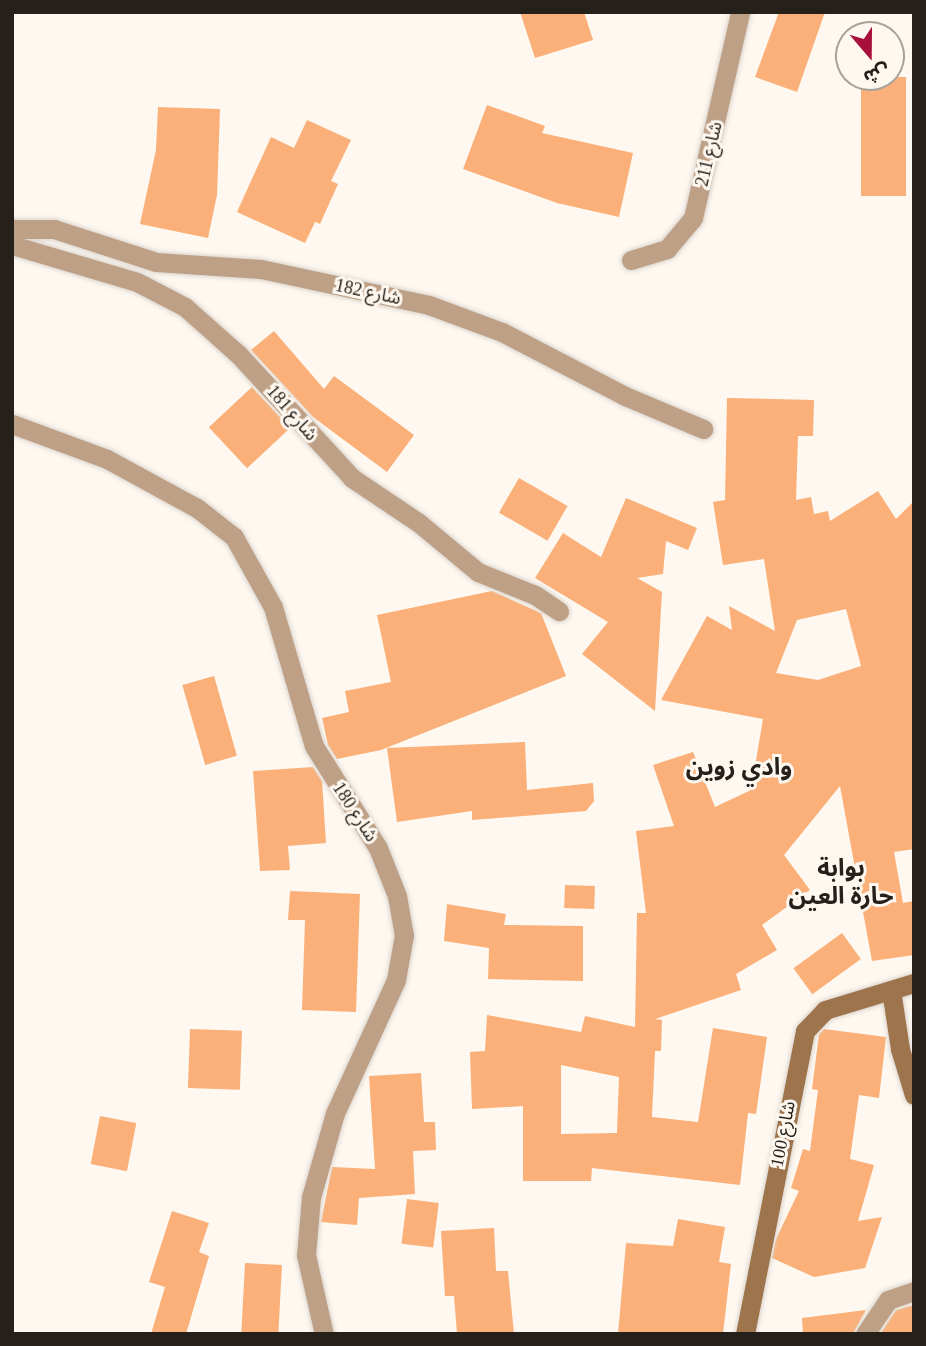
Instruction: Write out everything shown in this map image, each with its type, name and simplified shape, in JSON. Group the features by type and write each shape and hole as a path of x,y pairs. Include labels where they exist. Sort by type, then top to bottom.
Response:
{"main road":[{"name":"شارع 100","path":"745,1334 805,1031 825,1010 914,983"},
{"path":"891,990 900,1049 914,1095"}],"street":[{"name":"شارع 211","path":"631,260 667,249 693,218 740,12"},
{"name":"شارع 182","path":"12,229 54,229 156,262 261,269 439,308 502,332 625,396 702,429"},
{"name":"شارع 181","path":"12,245 137,282 185,307 239,355 352,478 419,523 478,572 535,595 559,611"},
{"name":"شارع 180","path":"12,424 107,459 197,508 234,537 273,607 314,746 378,849 397,896 404,935 396,980 335,1113 310,1196 306,1255 324,1334"},
{"path":"865,1334 888,1300 914,1291"}],"building":[{"path":"520,12 584,12 593,40 535,58"},
{"path":"779,12 825,12 797,92 755,77"},
{"path":"906,77 906,196 861,196 861,91 905,91"},
{"path":"487,105 545,126 542,133 633,153 619,217 557,203 463,169"},
{"path":"158,107 220,109 217,195 208,238 140,224 156,150"},
{"path":"307,120 351,140 331,181 338,184 320,224 315,222 305,243 237,212 271,137 294,148"},
{"path":"274,331 324,389 334,376 414,435 387,472 313,417 251,350"},
{"path":"252,387 290,428 247,468 209,427"},
{"path":"727,398 814,400 813,436 798,436 796,500 811,497 814,514 828,511 830,521 878,491 896,519 914,501 914,849 894,852 903,903 914,901 914,955 872,961 840,786 784,855 810,890 762,925 777,950 736,974 741,990 655,1019 662,1020 661,1051 655,1051 652,1117 698,1122 713,1028 767,1037 756,1114 748,1113 740,1185 592,1168 591,1181 523,1181 523,1106 472,1109 470,1052 485,1051 487,1015 581,1032 585,1016 635,1027 637,913 646,913 636,831 674,826 653,765 693,752 715,807 751,790 763,719 661,700 707,616 732,630 729,606 775,631 764,559 723,565 713,502 725,500","holes":["846,609 861,666 818,680 776,673 797,620","561,1065 619,1077 617,1133 561,1134"]},
{"path":"519,478 567,506 547,541 499,513"},
{"path":"626,498 697,528 688,550 666,541 663,574 637,578 662,592 655,711 582,654 608,622 535,578 563,533 601,557"},
{"path":"492,591 541,613 566,676 381,750 337,759 328,745 322,718 349,712 345,691 391,682 377,615"},
{"path":"214,676 237,756 205,765 182,685"},
{"path":"525,742 527,790 593,783 594,801 586,811 472,820 472,811 397,822 387,748"},
{"path":"313,767 322,781 326,843 288,846 290,870 260,871 253,771"},
{"path":"565,885 595,886 594,909 564,908"},
{"path":"290,891 360,894 356,1012 302,1010 305,920 288,920"},
{"path":"447,904 506,914 504,925 583,926 583,981 488,979 489,948 444,941"},
{"path":"842,933 861,959 812,994 793,968"},
{"path":"190,1029 242,1031 240,1090 188,1088"},
{"path":"824,1029 886,1037 879,1098 859,1095 850,1159 874,1165 858,1221 882,1217 865,1268 814,1277 772,1258 776,1239 799,1191 791,1188 803,1149 810,1151 818,1090 812,1089 819,1034"},
{"path":"421,1073 424,1122 435,1122 436,1150 413,1151 415,1194 359,1198 357,1225 321,1222 332,1167 375,1169 369,1076"},
{"path":"100,1116 136,1123 127,1171 91,1164"},
{"path":"407,1199 439,1203 433,1248 402,1244"},
{"path":"172,1211 209,1223 199,1252 209,1256 186,1334 151,1334 165,1287 149,1282"},
{"path":"678,1219 725,1227 719,1262 731,1264 723,1334 618,1334 626,1243 673,1246"},
{"path":"494,1228 496,1271 508,1271 514,1334 457,1334 454,1296 445,1296 441,1231"},
{"path":"245,1263 282,1265 278,1334 241,1334"},
{"path":"914,1305 914,1334 880,1334 896,1310"},
{"path":"866,1310 853,1334 803,1334 802,1318"}],"district":[{"name":"وادي زوين","path":"739,768"},
{"name":"بوابة حارة العين","path":"841,883"}]}
